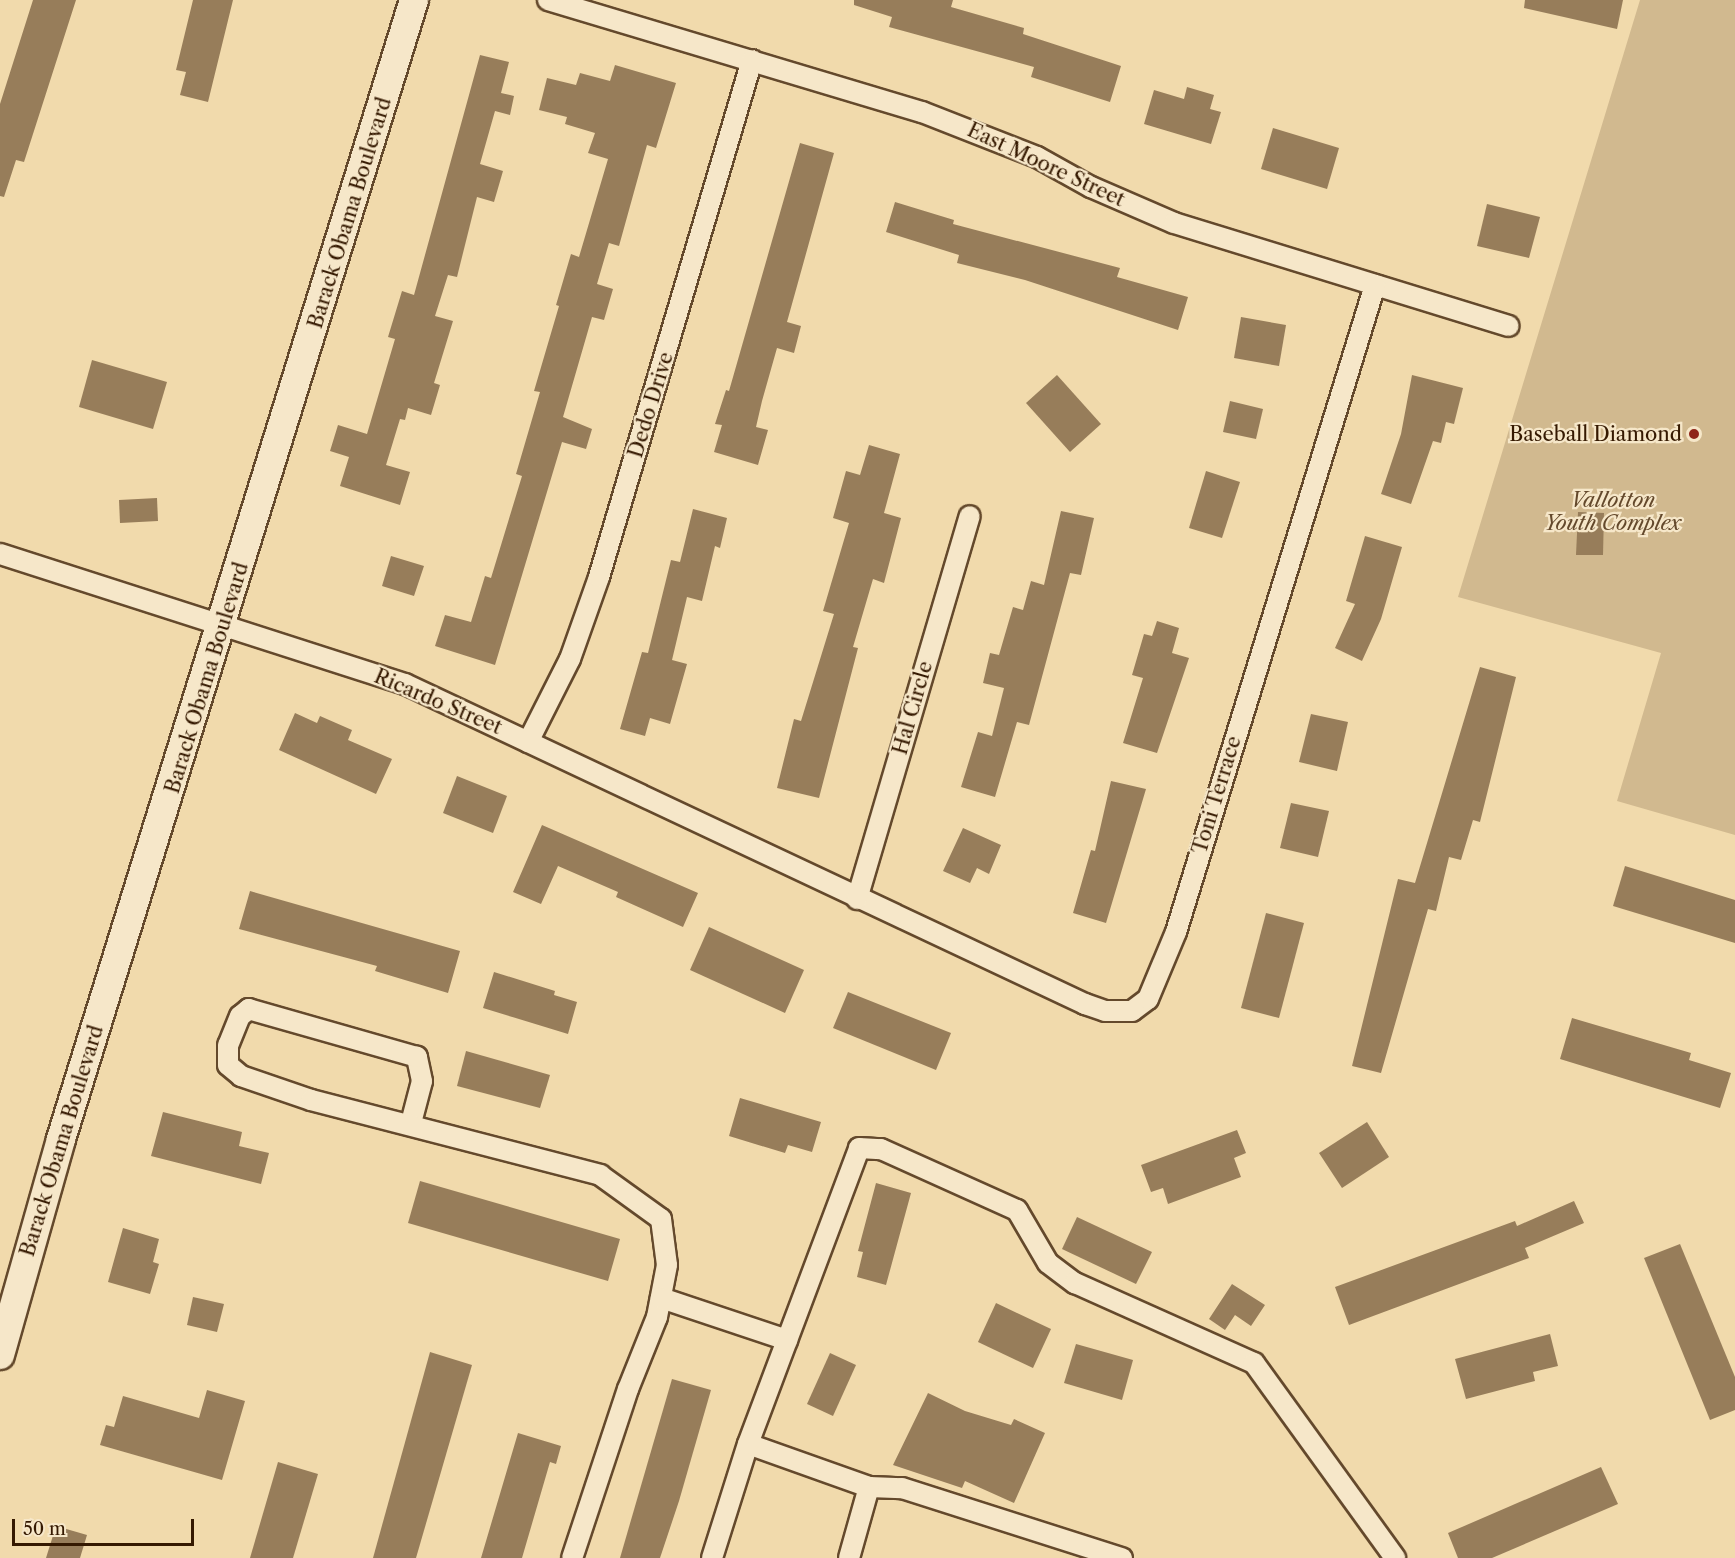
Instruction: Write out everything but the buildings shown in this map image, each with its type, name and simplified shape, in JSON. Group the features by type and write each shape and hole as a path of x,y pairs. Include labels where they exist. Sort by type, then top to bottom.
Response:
{"main road":[{"name":"Barack Obama Boulevard","path":"0,1355 62,1139 223,626 414,0"}],"street":[{"name":"East Moore Street","path":"548,0 752,60 968,129 1174,222 1508,326"},
{"name":"Dedo Drive","path":"528,742 570,659 599,577 752,60"},
{"name":"Toni Terrace","path":"857,899 1095,1007 1132,1011 1148,999 1176,932 1375,285"},
{"name":"Hal Circle","path":"857,899 969,516"},
{"name":"Ricardo Street","path":"0,554 405,684 857,899"},
{"path":"411,1123 422,1081 417,1057 249,1009 240,1016 228,1045 228,1065 241,1076 311,1100 411,1123 600,1175 662,1219 667,1265 661,1298 572,1558"},
{"path":"712,1558 748,1444 859,1148 880,1149 1017,1210 1048,1263 1075,1283 1254,1363 1395,1558"},
{"path":"661,1298 787,1340"},
{"path":"748,1444 869,1487 902,1488 1122,1558"},
{"path":"849,1558 869,1487"}],"green space":[{"name":"Vallotton Youth Complex","path":"1640,0 1735,0 1735,835 1617,801 1661,653 1458,597"}],"place":[{"name":"Baseball Diamond","path":"1694,434"}]}
